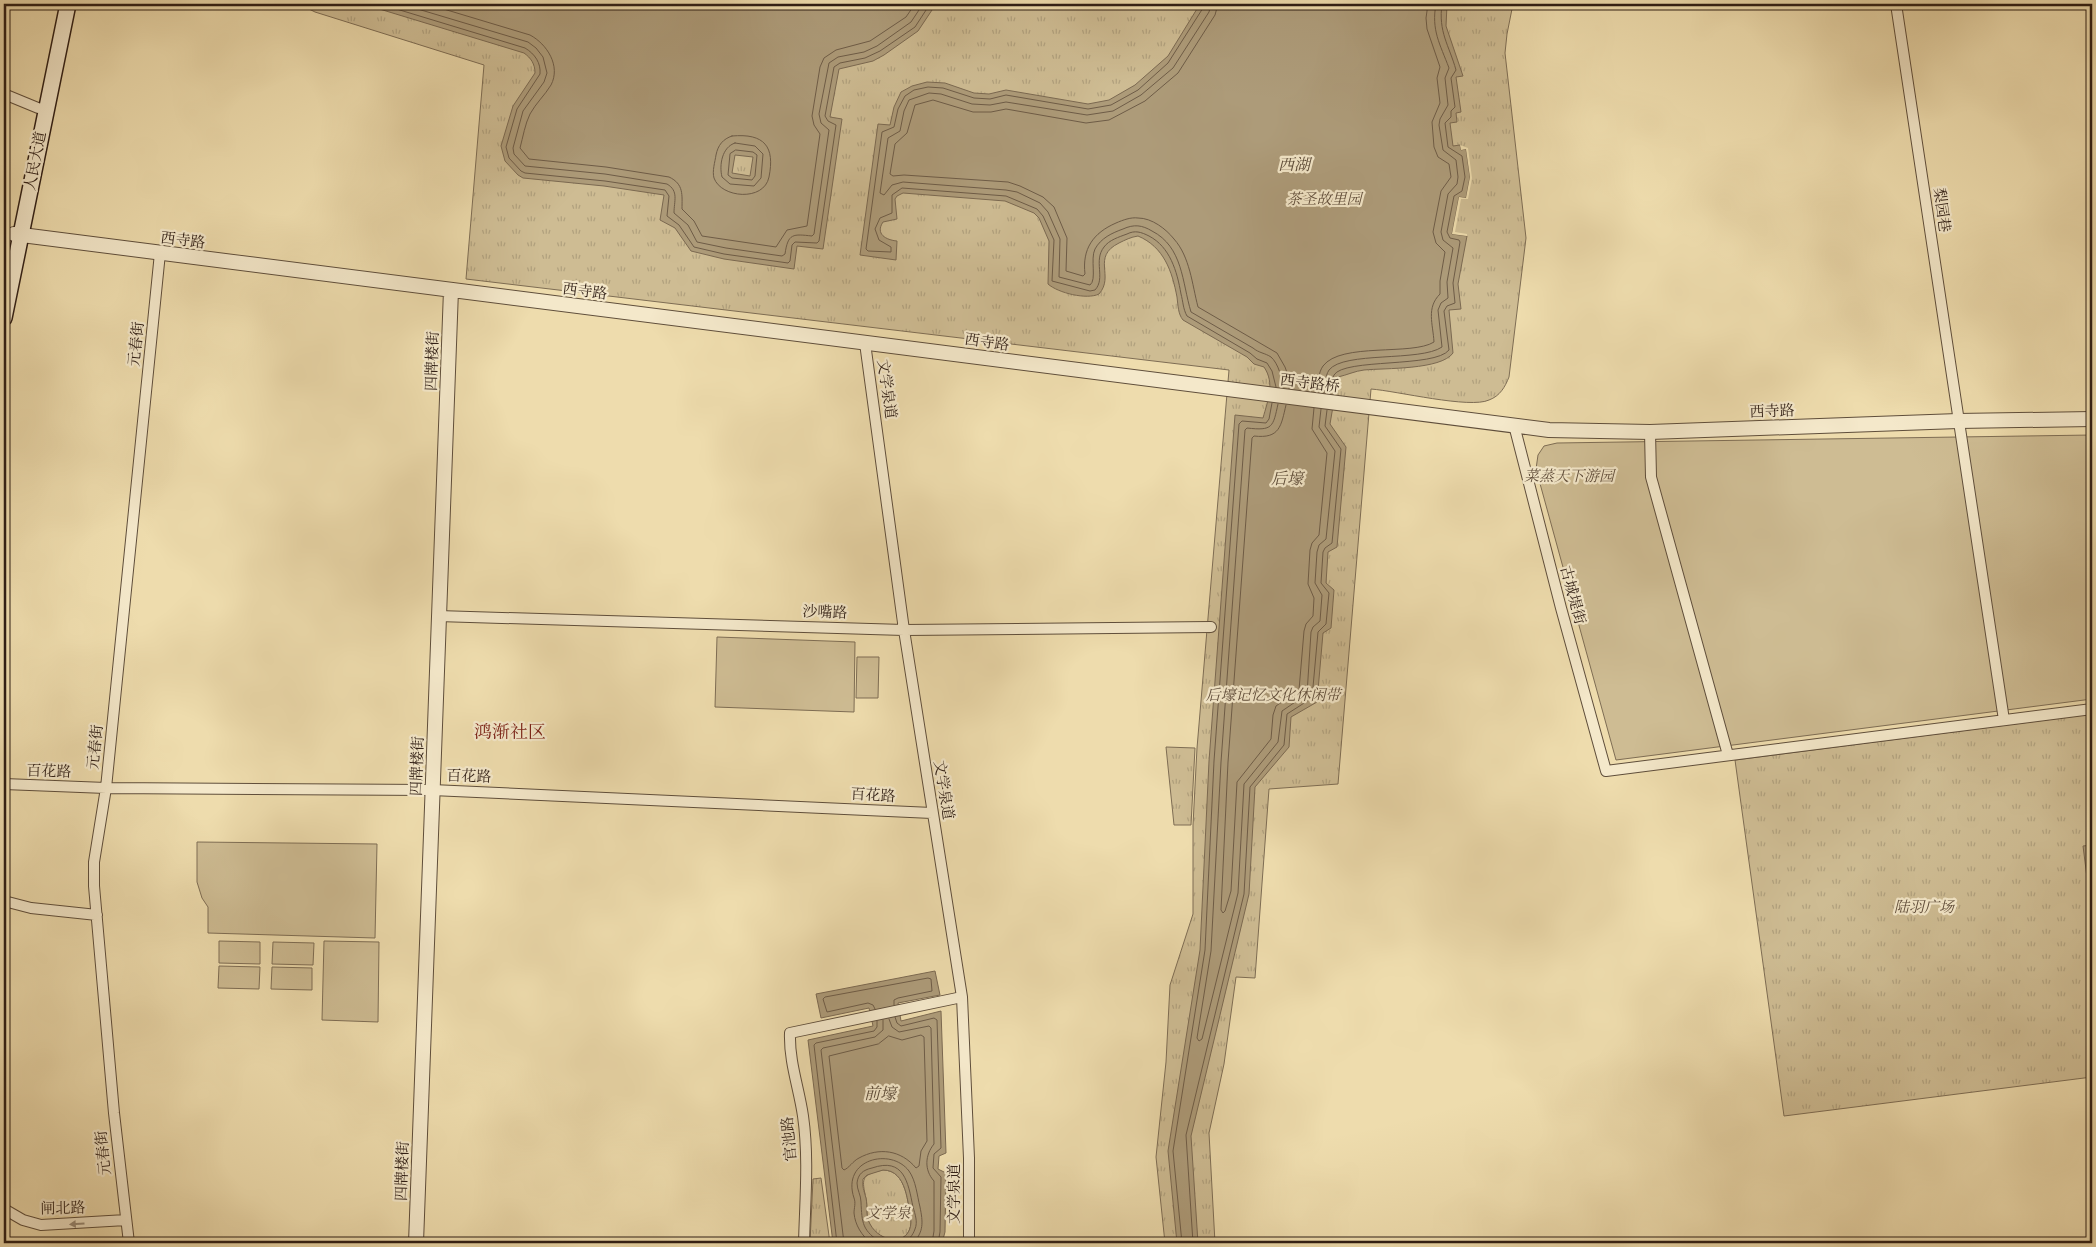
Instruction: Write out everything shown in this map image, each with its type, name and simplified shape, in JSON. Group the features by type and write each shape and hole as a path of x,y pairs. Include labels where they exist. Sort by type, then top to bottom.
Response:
{"main road":[{"name":"人民大道","path":"4,285 60,4"},
{"name":"人民大道","path":"4,318 13,233 68,4"}],"street":[{"name":"梨园巷","path":"1896,4 2004,720"},
{"path":"4,94 38,108"},
{"name":"西寺路","path":"13,233 1162,381"},
{"name":"元春街","path":"129,1243 114,1113 94,862 106,788 160,253"},
{"name":"四牌楼街","path":"416,1243 451,290"},
{"name":"文学泉道","path":"865,343 904,630 962,997 969,1158 969,1243"},
{"name":"西寺路桥","path":"1162,381 1455,418"},
{"name":"西寺路","path":"1455,418 1567,431 1650,432 1958,421 2092,419"},
{"name":"古城堤街","path":"1514,426 1606,771 1728,755"},
{"path":"1650,432 1651,477 1728,755 2092,709"},
{"name":"沙嘴路","path":"438,616 904,630 1211,627"},
{"name":"百花路","path":"4,784 106,788 432,790 932,813"},
{"path":"4,901 31,908 97,915"},
{"name":"官池路","path":"804,1243 806,1144 803,1116 790,1054 790,1033 962,997"},
{"name":"闸北路","path":"4,1209 23,1220 41,1225 126,1220"}],"green space":[{"name":"茶圣故里园","path":"299,4 1513,4 1505,53 1526,238 1509,377 1499,394 1489,400 1480,402 1450,401 1371,389 1338,784 1269,789 1255,978 1236,977 1224,1064 1209,1133 1215,1243 1165,1243 1156,1157 1166,1062 1170,985 1193,914 1193,825 1197,748 1229,370 466,279 484,65 315,12"},
{"name":"菜蒸天下游园","path":"2092,435 2092,699 1616,760 1536,469 1538,455 1544,446 1557,443"},
{"path":"717,637 855,642 854,712 715,707"},
{"path":"857,657 879,657 878,698 856,698"},
{"name":"陆羽广场","path":"2092,714 2092,1077 1784,1116 1735,760"},
{"path":"1166,747 1195,748 1191,825 1174,825"},
{"path":"197,842 377,844 375,938 208,933 208,907 202,898 197,882"},
{"path":"219,941 260,942 260,964 219,963"},
{"path":"324,941 379,942 378,1022 322,1020"},
{"path":"273,942 314,943 313,965 272,964"},
{"path":"219,966 260,967 259,989 218,988"},
{"path":"272,967 312,968 312,990 271,989"},
{"name":"文学泉","path":"883,1170 891,1171 897,1176 905,1189 911,1222 906,1236 900,1239 887,1239 880,1236 870,1225 868,1218 864,1179 870,1174"},
{"path":"821,1178 830,1243 810,1243 813,1179"}],"water":[{"path":"363,4 936,4 918,31 884,55 873,61 839,69 830,117 842,119 823,249 797,246 794,269 724,259 691,251 675,228 660,220 664,195 604,186 523,178 518,175 505,161 501,146 513,106 535,73 532,62 524,53","holes":["735,155 753,157 750,176 732,173"]},
{"name":"西湖","path":"1200,4 1447,5 1446,26 1463,76 1456,77 1461,112 1456,113 1457,122 1450,123 1453,146 1460,145 1461,150 1466,149 1470,177 1466,198 1459,197 1452,234 1467,236 1458,284 1461,309 1449,310 1453,353 1447,359 1437,363 1364,370 1338,377 1330,424 1346,447 1337,547 1328,552 1326,583 1334,590 1331,628 1323,633 1317,702 1291,717 1289,747 1255,787 1249,894 1191,1136 1198,1243 1177,1243 1168,1151 1200,950 1209,761 1235,415 1263,418 1270,392 1269,379 1264,367 1254,364 1247,357 1181,318 1172,278 1165,261 1154,247 1138,236 1119,243 1106,254 1105,280 1099,294 1094,296 1073,295 1048,284 1049,241 1039,218 1034,213 1005,201 903,193 895,199 897,219 883,222 880,230 886,238 897,241 896,260 860,255 878,124 890,125 894,107 901,92 912,86 927,82 945,83 974,93 989,94 1006,90 1088,104 1109,100 1135,85 1168,56"},
{"path":"2092,845 2092,908 2091,909 2083,846"},
{"name":"前壕","path":"935,971 940,995 898,1003 901,1021 941,1011 946,1153 939,1156 938,1169 946,1173 945,1232 942,1243 833,1243 808,1040 873,1026 869,1008 821,1018 816,994","holes":["883,1170 891,1171 902,1182 905,1189 911,1222 906,1236 894,1240 880,1235 870,1224 863,1184 863,1179 867,1175"]}],"pier":[{"path":"1460,145 1468,148 1472,178 1468,199 1461,199 1455,232 1467,234 1467,236 1452,234 1459,197 1466,198 1470,177 1466,149 1461,150"}],"district":[{"name":"鸿渐社区","path":"510,732"}],"water label":[{"name":"后壕","path":"1287,478"}],"park label":[{"name":"后壕记忆文化休闲带","path":"1273,695"}]}
